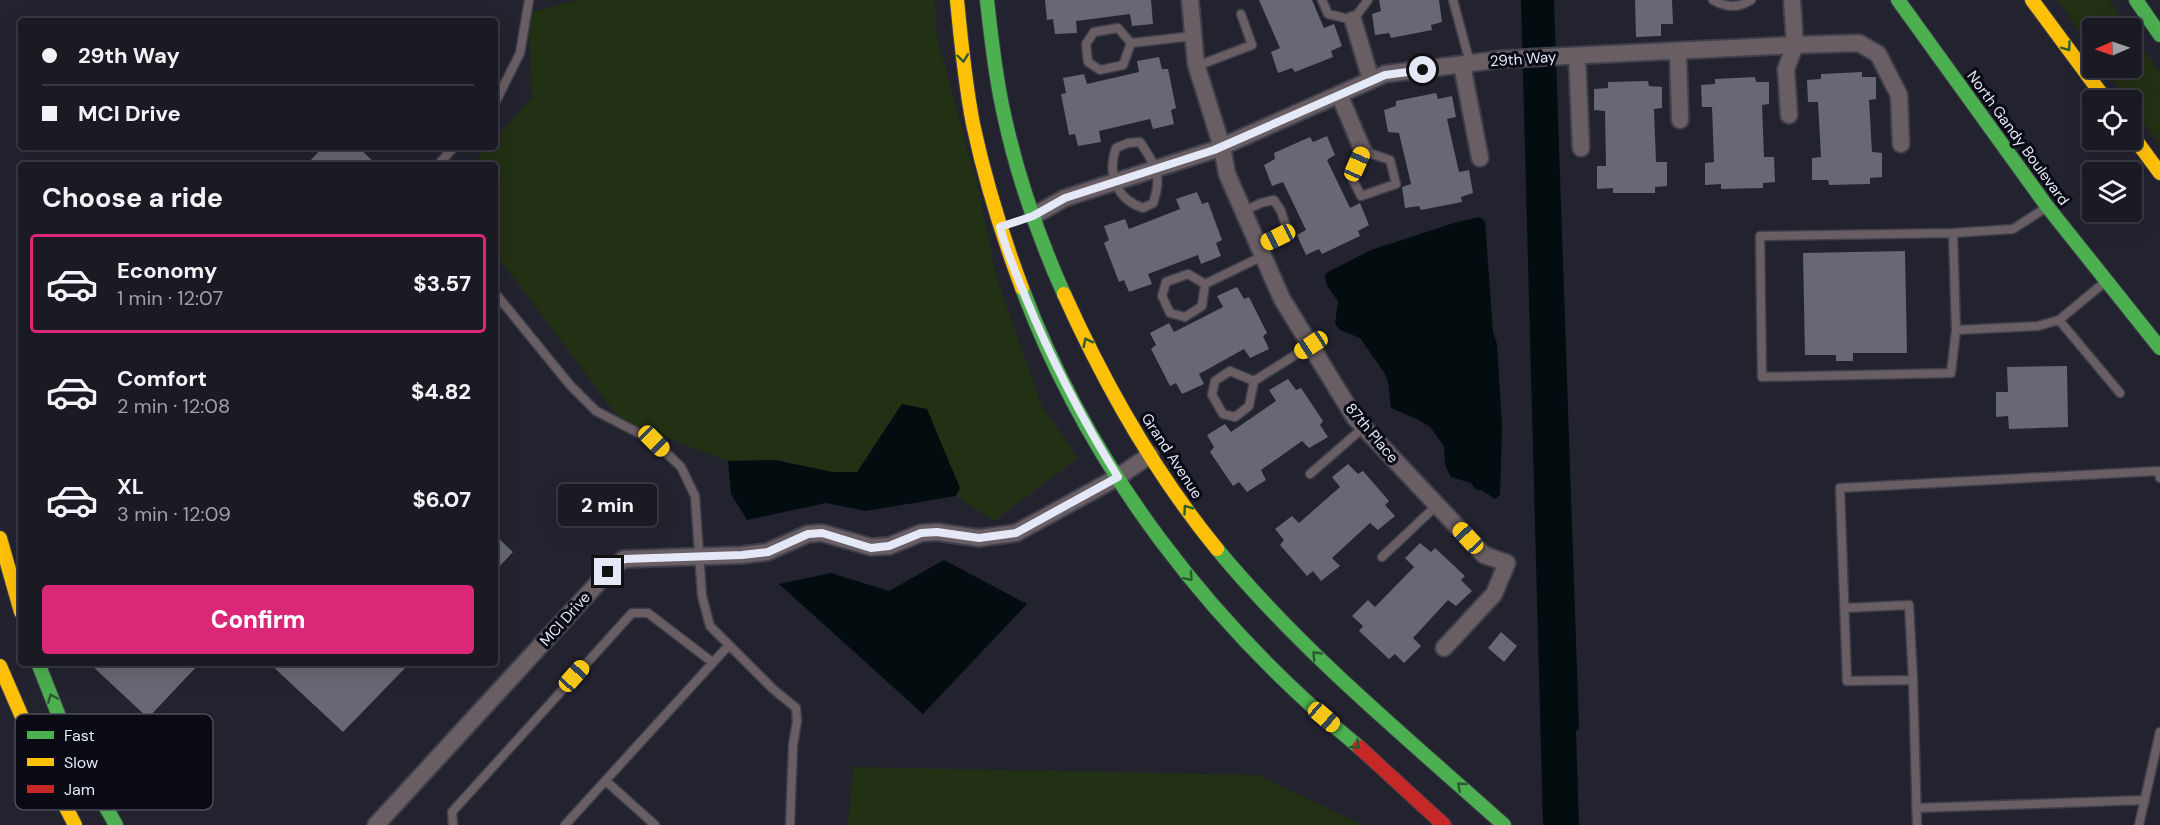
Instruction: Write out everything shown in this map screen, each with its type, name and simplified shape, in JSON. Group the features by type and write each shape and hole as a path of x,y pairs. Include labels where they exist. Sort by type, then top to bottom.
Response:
{"main road":[{"name":"Grand Avenue","path":"957,0 964,73 978,150 1016,221 1071,310 1117,400 1150,455 1208,538 1263,601 1322,662 1501,824"},
{"name":"Grand Avenue","path":"987,0 1006,122 1016,221 1005,244 1042,338 1088,429 1180,567 1235,630 1293,690 1444,825"},
{"name":"North Gandy Boulevard","path":"1898,0 2048,207 2160,348"},
{"path":"2032,0 2099,90"},
{"path":"2136,0 2160,35"},
{"path":"2142,149 2160,173"},
{"path":"0,538 18,601"},
{"path":"0,666 10,699 18,714"},
{"path":"39,666 58,714"},
{"path":"67,810 75,825"},
{"path":"107,810 116,825"}],"street":[{"name":"87th Place","path":"1190,0 1197,66 1222,147 1227,174 1282,299 1355,418 1484,555 1507,563 1494,594 1444,648"},
{"path":"1789,115 1786,69 1795,45 1792,0"},
{"path":"1353,20 1371,81"},
{"name":"29th Way","path":"1222,147 1385,75 1503,59 1859,43 1878,54 1899,95 1901,144"},
{"path":"1678,51 1680,120"},
{"path":"1577,56 1581,148"},
{"path":"1466,64 1480,158"},
{"path":"1340,94 1363,151"},
{"path":"1016,221 1065,198 1222,147"},
{"name":"MCI Drive","path":"376,825 608,572 624,559 768,552 808,534 822,533 871,548 889,546 929,532 979,538 1016,533 1118,477 1150,455"}],"lane":[{"path":"498,97 520,53 529,0"},
{"path":"1323,0 1328,14 1353,20 1368,0"},
{"path":"1453,0 1466,64"},
{"path":"1713,0 1732,7 1742,6 1751,0"},
{"path":"1197,66 1252,45 1241,14"},
{"path":"1118,28 1131,43 1123,65 1100,70 1088,62 1086,44 1094,32 1118,28"},
{"path":"1131,43 1193,36"},
{"path":"1140,142 1157,169 1158,190 1153,203 1143,208 1132,204 1114,182 1112,162 1116,148 1128,143 1140,142"},
{"path":"441,162 451,150"},
{"path":"1363,151 1390,160 1396,184 1360,196 1351,176 1363,151"},
{"path":"1205,284 1261,251 1287,229 1281,211 1274,200 1244,211"},
{"path":"1953,233 1956,330 1951,373 1762,378 1760,236 1953,233 2013,229 2048,207"},
{"path":"1188,274 1205,284 1202,306 1185,317 1170,313 1162,296 1166,282 1188,274"},
{"path":"1956,330 2038,326 2059,320 2105,281"},
{"path":"498,297 570,386 596,411 654,441 681,467 695,496 702,596 710,626 773,689 796,708 790,825"},
{"path":"2059,320 2120,393"},
{"path":"1254,381 1230,371 1215,381 1212,395 1223,414 1235,417 1249,406 1254,381 1311,345"},
{"path":"1310,474 1364,427"},
{"path":"1913,680 1847,681 1840,488 2158,471 2160,478"},
{"path":"1382,557 1437,505"},
{"path":"1844,608 1909,605 1917,825"},
{"path":"453,825 452,812 632,613 648,613 712,662"},
{"path":"565,825 729,645"},
{"path":"2139,825 2160,732"},
{"path":"606,780 655,825"},
{"path":"1917,808 2145,800"}],"green space":[{"path":"578,0 935,0 936,33 979,192 997,279 1042,406 1078,458 994,521 956,496 960,488 902,404 857,472 833,472 775,460 728,461 621,421 498,257 498,162 474,162 485,150 498,150 498,136 532,97 528,13"},
{"path":"2058,0 2109,0 2122,18 2082,18 2082,36"},
{"path":"2142,47 2160,73 2160,146 2142,121 2142,90 2120,90 2111,78 2142,78"},
{"path":"853,767 1258,775 1363,825 848,825"}],"shaded area":[{"path":"1521,0 1554,0 1579,728 1576,731 1579,825 1543,825"},
{"path":"1479,217 1485,221 1502,426 1500,495 1495,499 1475,489 1471,483 1451,477 1445,465 1444,446 1430,427 1391,408 1385,374 1360,338 1340,330 1335,324 1338,301 1327,286 1325,275 1371,250"},
{"path":"902,404 927,409 960,488 956,496 866,511 826,503 747,520 731,494 728,461 775,460 833,472 857,472"},
{"path":"944,560 1027,604 923,714 779,584 831,573 889,591"}],"building":[{"path":"1045,0 1151,0 1153,24 1132,26 1130,14 1076,21 1077,33 1055,34 1053,19 1047,20"},
{"path":"1259,0 1312,0 1324,28 1334,24 1342,46 1331,51 1333,57 1295,72 1292,68 1278,73 1271,52 1280,48"},
{"path":"1379,0 1439,0 1442,22 1431,25 1432,30 1391,38 1389,33 1375,35 1372,14 1381,11"},
{"path":"1635,0 1672,0 1673,24 1661,24 1661,36 1636,37"},
{"path":"1159,57 1162,69 1168,69 1176,108 1171,110 1174,124 1153,129 1150,119 1099,131 1101,142 1078,146 1075,134 1069,135 1061,94 1066,93 1063,78 1084,74 1087,84 1139,72 1137,61"},
{"path":"1862,72 1862,77 1876,77 1876,99 1869,100 1872,152 1882,153 1882,177 1870,178 1870,184 1829,185 1828,180 1812,180 1812,158 1821,157 1818,102 1808,102 1807,80 1821,79 1821,74"},
{"path":"1755,77 1756,82 1769,82 1769,104 1762,105 1764,157 1774,157 1775,182 1763,183 1763,188 1721,189 1721,184 1705,185 1705,163 1714,162 1712,107 1702,107 1701,85 1715,84 1715,79"},
{"path":"1648,81 1649,86 1662,87 1662,108 1654,109 1656,162 1667,162 1667,186 1655,187 1655,193 1613,193 1613,188 1597,189 1597,166 1606,166 1605,111 1594,110 1594,89 1608,88 1608,82"},
{"path":"1436,93 1438,99 1452,96 1456,117 1447,119 1459,172 1469,170 1473,193 1461,197 1462,202 1421,210 1419,206 1405,208 1402,187 1411,184 1399,133 1388,132 1384,110 1396,106 1396,101"},
{"path":"1327,136 1335,155 1327,160 1350,208 1360,203 1369,225 1358,231 1360,236 1322,254 1319,249 1306,255 1297,235 1306,230 1283,182 1272,186 1264,165 1275,159 1274,153 1310,137 1313,142"},
{"path":"320,150 361,150 374,162 309,162"},
{"path":"1197,192 1202,204 1208,202 1222,240 1216,243 1221,256 1201,264 1198,255 1148,274 1152,284 1129,292 1124,280 1119,282 1104,243 1109,240 1104,226 1125,219 1129,229 1180,209 1176,199"},
{"path":"1905,251 1907,353 1853,353 1853,361 1836,361 1836,355 1805,355 1803,253"},
{"path":"1237,287 1244,299 1249,297 1267,333 1263,336 1269,349 1250,358 1244,349 1199,374 1204,384 1182,394 1176,383 1170,386 1151,349 1156,345 1150,333 1169,323 1174,332 1223,307 1217,296"},
{"path":"2067,366 2068,427 2009,429 2008,416 1996,417 1996,392 2008,392 2007,367"},
{"path":"1288,379 1296,390 1301,388 1323,421 1320,425 1328,437 1309,448 1302,441 1261,470 1266,480 1247,492 1239,482 1233,486 1210,452 1214,447 1207,435 1225,424 1231,432 1276,401 1269,390"},
{"path":"1348,464 1358,474 1363,471 1389,501 1385,505 1395,516 1378,530 1370,523 1332,558 1340,566 1321,581 1313,571 1307,576 1280,545 1284,540 1275,529 1292,516 1299,523 1340,487 1332,477"},
{"path":"498,538 513,552 498,568"},
{"path":"1420,543 1431,552 1435,548 1465,576 1461,580 1472,591 1456,606 1448,600 1413,638 1421,646 1404,663 1395,654 1389,659 1359,631 1363,626 1352,616 1368,600 1375,607 1414,567 1405,558"},
{"path":"1501,632 1517,646 1504,662 1488,648"},
{"path":"92,666 197,666 152,714 144,714"},
{"path":"272,666 407,666 343,732"}],"traffic: fast":[{"path":"987,0 998,83 1014,157 1045,249 1064,294"},
{"path":"1898,0 2046,205 2160,348"},
{"path":"2136,0 2160,35"},
{"path":"1022,288 1050,355 1083,419 1119,481 1160,540 1205,596 1253,649 1305,700 1359,747"},
{"path":"1217,549 1250,587 1319,658 1504,825"},
{"path":"39,666 58,714"},
{"path":"107,810 116,825"}],"traffic: slow":[{"path":"957,0 965,78 973,124 994,207 1022,288"},
{"path":"2032,0 2099,90"},
{"path":"2142,149 2160,173"},
{"path":"1064,294 1096,361 1132,427 1172,489 1217,549"},
{"path":"0,538 18,601"},
{"path":"0,666 21,714"},
{"path":"67,810 75,825"}],"traffic: jam":[{"path":"1359,747 1444,825"}],"route":[{"path":"608,572 624,559 768,552 808,534 822,533 871,548 889,546 921,533 937,532 979,538 1016,533 1118,477 1088,429 1042,338 1000,227 1033,216 1065,198 1214,150 1385,75 1423,70"}]}
